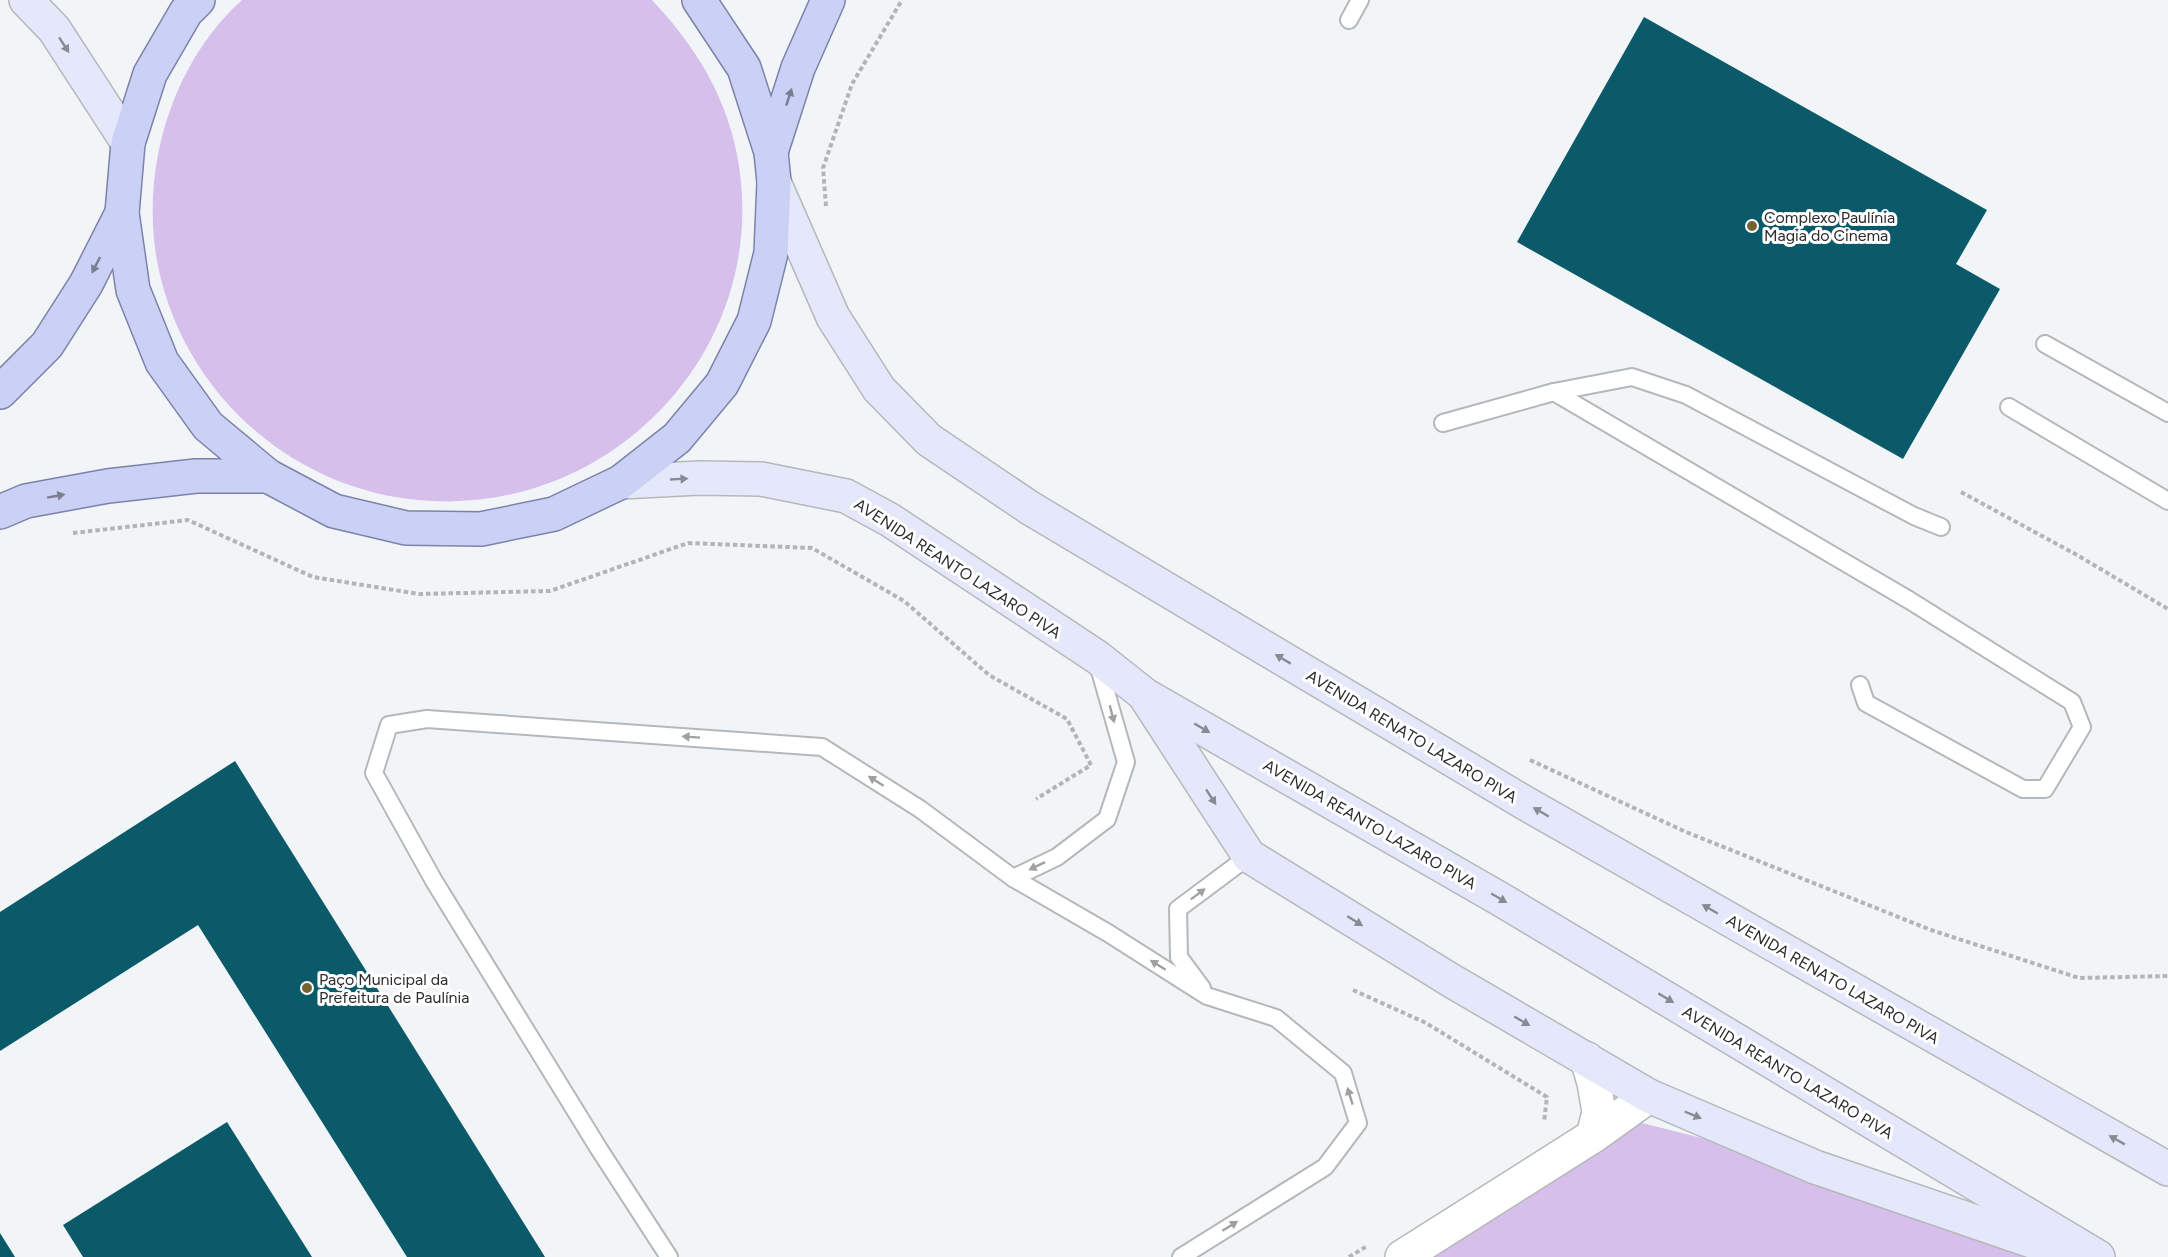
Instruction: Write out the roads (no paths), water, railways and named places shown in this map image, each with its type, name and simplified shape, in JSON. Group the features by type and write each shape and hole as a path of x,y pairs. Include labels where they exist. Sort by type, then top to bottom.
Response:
{"main road":[{"path":"26,0 54,29 128,143"},
{"path":"198,0 186,12 150,75 128,143 122,213 133,290 162,363 208,426 268,476 334,511 406,528 481,530 554,514 621,482 677,438 722,384 754,321 771,253 772,167 798,68 828,0"},
{"path":"699,0 744,68 772,167"},
{"name":"AVENIDA RENATO LAZARO PIVA","path":"772,167 833,317 879,389 929,440 1030,508 1525,803 2168,1169"},
{"path":"0,392 48,345 86,284 122,213"},
{"path":"0,512 26,501 108,486 196,476 268,476"},
{"name":"AVENIDA REANTO LAZARO PIVA","path":"621,482 760,478 846,496 890,520 1096,657 1145,695 1500,899 2098,1257"},
{"path":"1145,695 1249,856 1452,981 1649,1096 1815,1167 2079,1257"}],"street":[{"path":"1587,1059 1599,1112 1593,1136"},
{"path":"1402,1257 1593,1136 1649,1096"}],"lane":[{"path":"1349,20 1360,0"},
{"path":"2045,344 2168,413"},
{"path":"1443,423 1554,392 1632,377 1686,395 1914,516 1941,527"},
{"path":"1554,392 1909,600 2072,702 2082,727 2045,789 2023,789 1866,703 1860,685"},
{"path":"2009,407 2168,501"},
{"path":"1013,878 1057,857 1107,819 1125,762 1096,657"},
{"path":"669,1257 599,1149 434,881 374,773 388,725 428,719 822,747 920,809 1013,878 1108,933 1207,996 1276,1018 1343,1073 1358,1124 1325,1167 1181,1257"},
{"path":"1207,996 1179,957 1178,909 1249,856"}],"place":[{"name":"Complexo Paulínia Magia do Cinema","path":"1752,226"},
{"name":"Paço Municipal da Prefeitura de Paulínia","path":"307,988"}]}
